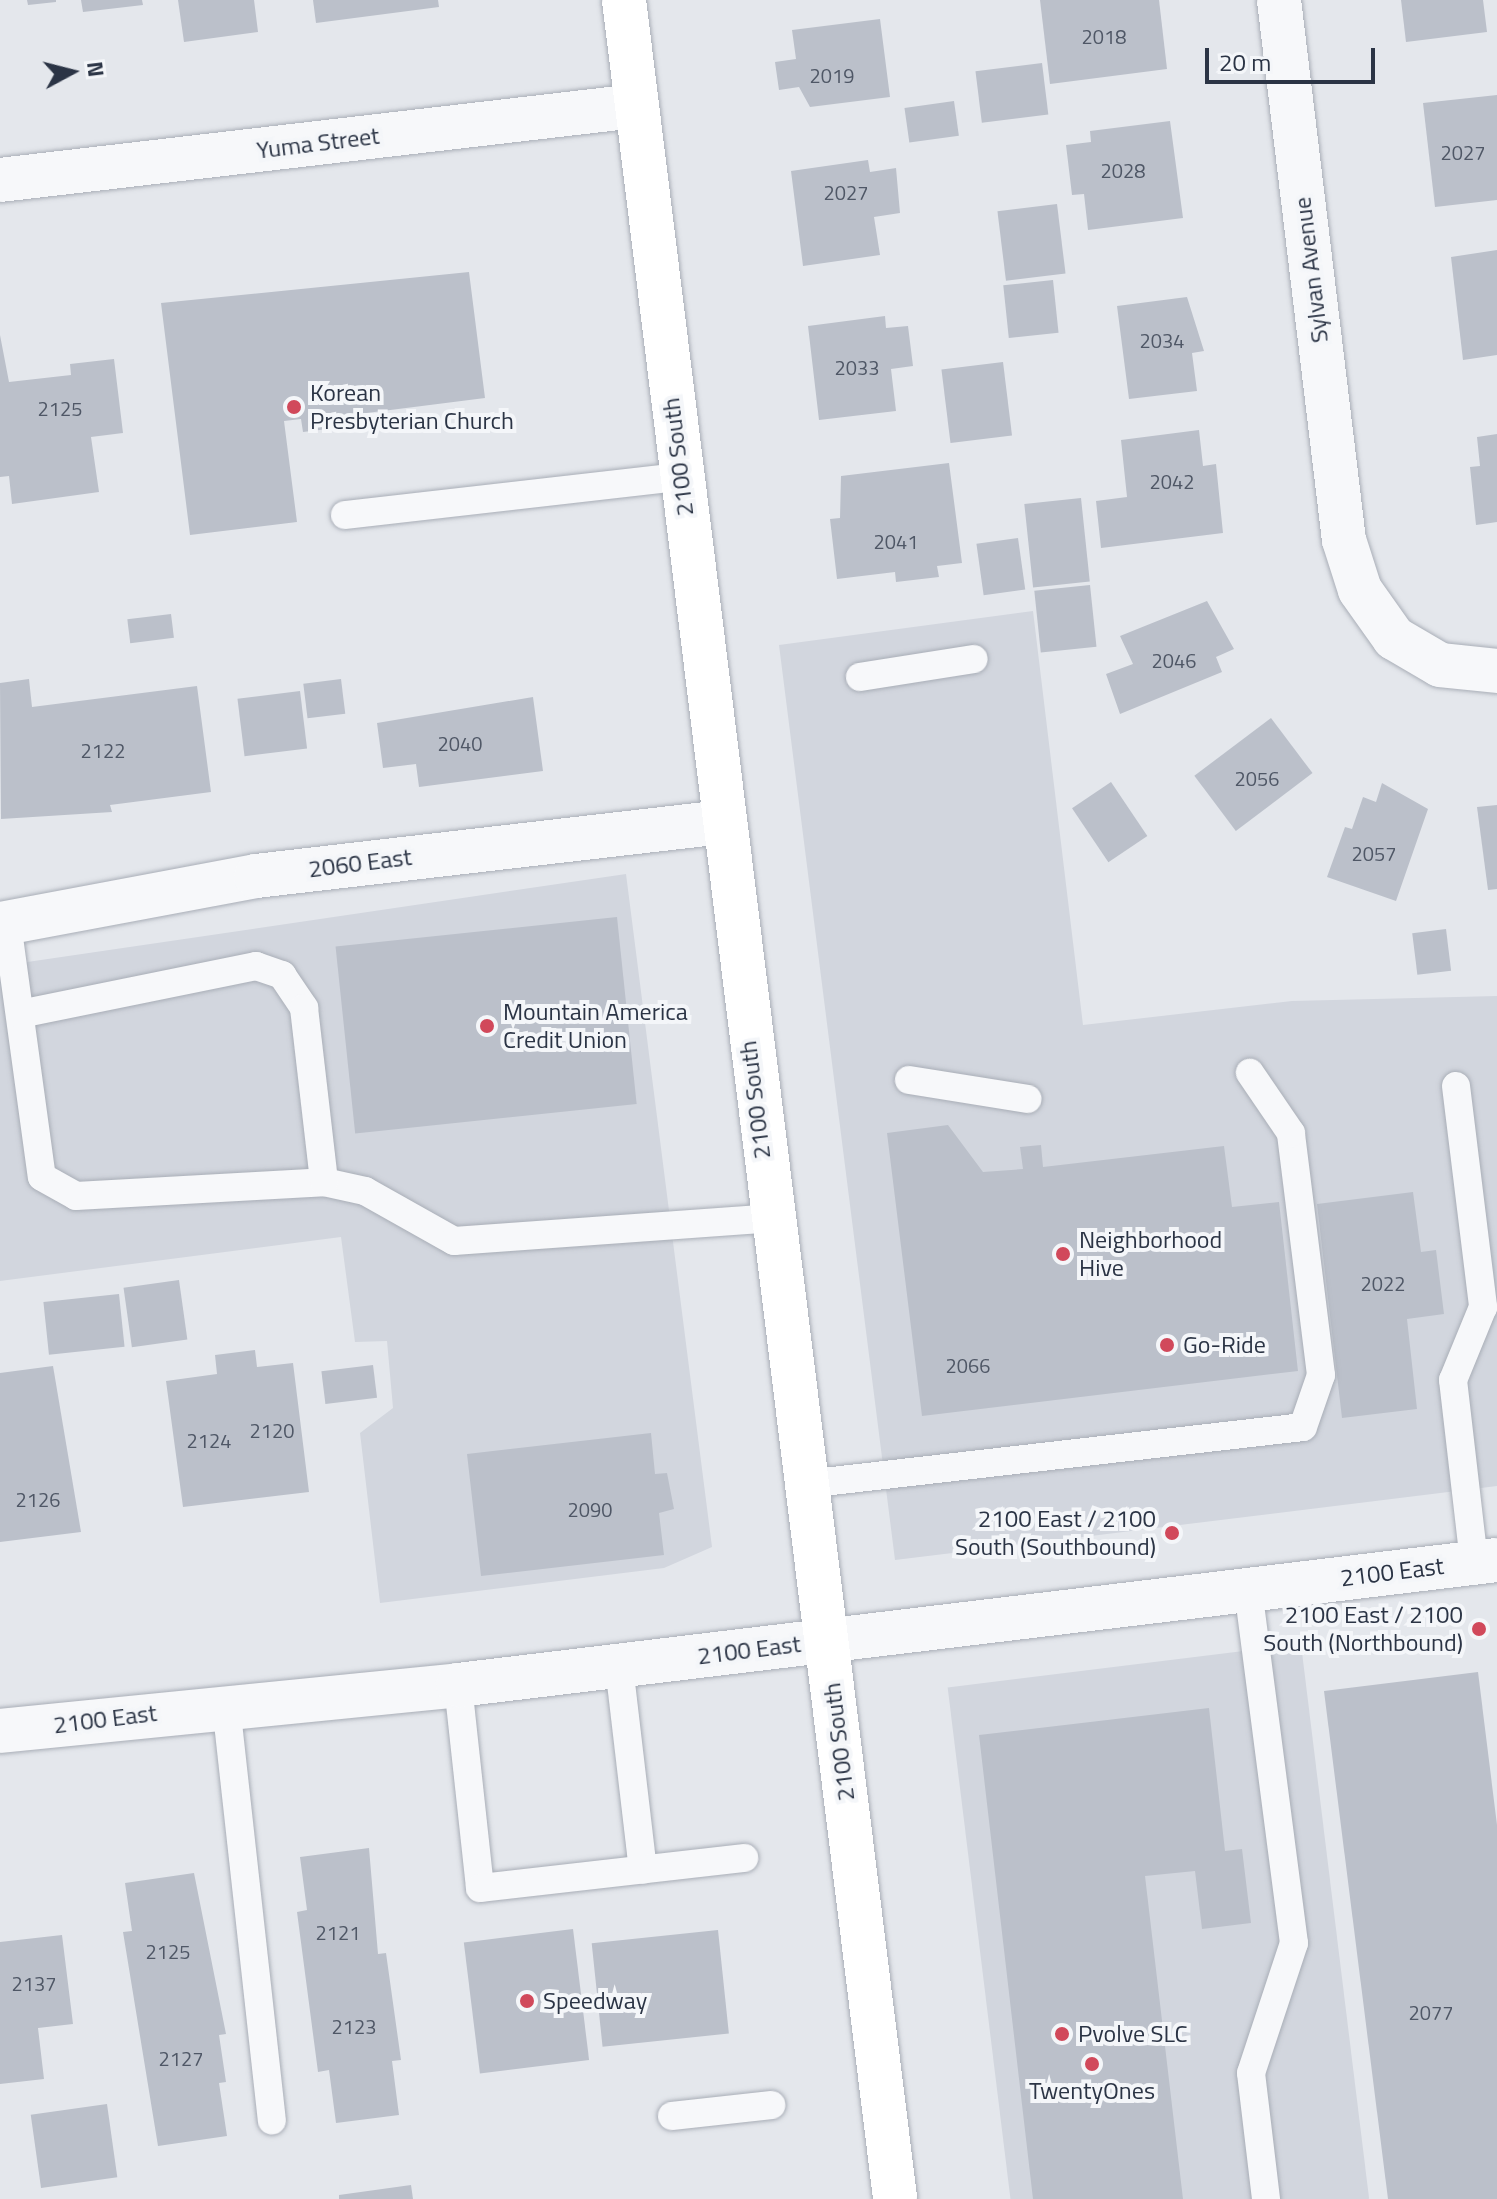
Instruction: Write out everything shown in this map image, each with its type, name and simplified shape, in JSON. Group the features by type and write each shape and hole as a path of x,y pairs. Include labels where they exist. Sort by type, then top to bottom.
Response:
{"main road":[{"name":"2100 South","path":"624,0 771,1218 828,1640 891,2199"}],"street":[{"name":"Sylvan Avenue","path":"1279,0 1344,540 1360,590 1394,638 1440,665 1497,671"},
{"name":"Yuma Street","path":"0,180 636,106"},
{"name":"2060 East","path":"4,924 256,876 722,822"},
{"name":"2100 East","path":"0,1731 226,1705 458,1685 1486,1561"}],"lane":[{"path":"345,515 681,477"},
{"path":"860,677 974,659"},
{"path":"4,924 20,1014 42,1177 76,1196 324,1182 365,1191 454,1241 771,1218"},
{"path":"20,1014 256,966 282,975 304,1008 324,1182"},
{"path":"806,1484 1303,1427 1321,1375 1291,1133 1250,1073"},
{"path":"909,1080 1027,1099"},
{"path":"1456,1086 1483,1307 1453,1380 1486,1561"},
{"path":"1248,1589 1294,1943 1251,2073 1266,2199"},
{"path":"619,1666 643,1870"},
{"path":"458,1685 480,1888 744,1858"},
{"path":"226,1705 272,2120"},
{"path":"672,2116 771,2105"}],"shaded area":[{"path":"1033,611 1083,1025 1292,1001 1497,996 1497,1486 895,1560 779,645"},
{"path":"626,874 712,1547 664,1568 380,1603 360,1433 393,1408 387,1341 355,1342 341,1237 0,1281 0,966"},
{"path":"1301,1644 1369,2199 1010,2199 948,1687"}],"building":[{"path":"27,0 56,0 56,2 28,5"},
{"path":"81,0 142,0 143,5 83,12"},
{"path":"178,0 254,0 258,32 184,42"},
{"path":"313,0 438,0 439,7 316,23"},
{"path":"1040,0 1159,0 1167,69 1050,84"},
{"path":"1401,0 1483,0 1487,32 1406,42"},
{"path":"880,19 890,97 810,107 799,87 779,90 775,62 796,59 792,30"},
{"path":"1042,63 1048,115 982,123 975,71"},
{"path":"1497,95 1497,200 1435,207 1423,103"},
{"path":"954,101 959,136 909,143 904,108"},
{"path":"1170,121 1183,218 1088,230 1084,194 1072,195 1066,145 1091,142 1090,131"},
{"path":"868,160 870,172 896,168 900,213 874,217 880,255 803,266 791,171"},
{"path":"1057,204 1066,273 1006,281 997,211"},
{"path":"1497,250 1497,355 1463,360 1451,257"},
{"name":"Korean Presbyterian Church","path":"469,272 485,398 343,416 344,427 303,432 301,419 284,421 297,522 190,535 161,303"},
{"path":"1053,280 1059,333 1009,338 1003,285"},
{"path":"1187,297 1204,351 1192,353 1197,391 1129,399 1117,306"},
{"path":"885,316 886,328 908,326 913,366 891,369 896,411 819,420 808,326"},
{"path":"0,335 9,382 71,375 70,364 114,359 123,433 91,437 99,492 12,504 9,476 0,477"},
{"path":"1003,362 1012,435 950,443 941,370"},
{"path":"1199,430 1203,466 1216,464 1223,533 1101,548 1096,501 1127,497 1121,440"},
{"path":"1497,434 1497,522 1476,525 1470,467 1480,466 1477,437"},
{"path":"949,463 962,563 937,566 939,577 896,582 895,572 837,579 830,519 840,518 841,476"},
{"path":"1081,498 1090,582 1033,587 1024,504"},
{"path":"1018,538 1025,589 984,595 976,544"},
{"path":"1090,585 1096,647 1041,653 1034,591"},
{"path":"1207,601 1234,649 1216,657 1222,672 1120,714 1106,674 1133,664 1120,636"},
{"path":"171,614 174,638 130,643 127,619"},
{"path":"29,679 32,707 197,686 211,792 110,805 112,812 1,819 0,683"},
{"path":"341,679 345,714 308,718 303,684"},
{"path":"300,691 307,749 245,756 237,699"},
{"path":"533,697 543,771 419,787 416,764 383,768 377,723"},
{"path":"1271,718 1313,773 1236,831 1194,776"},
{"path":"1111,782 1147,836 1108,862 1072,808"},
{"path":"1382,783 1428,809 1396,901 1327,877 1345,827 1352,829 1363,797 1376,802"},
{"path":"1497,805 1497,889 1488,890 1477,807"},
{"name":"Mountain America Credit Union","path":"617,917 637,1104 355,1134 336,947"},
{"path":"1446,929 1451,971 1417,975 1412,933"},
{"path":"948,1125 983,1172 1023,1169 1020,1147 1041,1145 1043,1167 1224,1146 1232,1207 1279,1202 1298,1371 922,1416 887,1133"},
{"path":"1413,1192 1421,1252 1436,1250 1444,1314 1407,1319 1417,1409 1342,1418 1317,1204"},
{"path":"179,1280 187,1339 132,1347 124,1288"},
{"path":"119,1294 125,1347 49,1355 43,1302"},
{"path":"255,1350 257,1367 293,1363 309,1492 183,1507 166,1381 217,1374 215,1355"},
{"path":"373,1365 377,1398 325,1404 321,1371"},
{"path":"53,1366 81,1532 0,1542 0,1373"},
{"path":"651,1433 655,1474 667,1473 674,1509 659,1513 664,1555 481,1576 467,1454"},
{"path":"1478,1672 1497,1825 1497,2199 1388,2199 1324,1691"},
{"name":"TwentyOnes","path":"1209,1708 1225,1851 1242,1849 1251,1923 1202,1929 1195,1871 1145,1876 1183,2199 1033,2199 979,1735"},
{"path":"369,1848 378,1954 386,1953 401,2060 392,2061 399,2115 336,2123 329,2070 318,2072 297,1912 307,1910 300,1857"},
{"path":"194,1873 226,2034 219,2035 226,2082 219,2083 227,2136 158,2146 123,1932 132,1931 125,1883"},
{"name":"Speedway","path":"573,1929 589,2060 480,2073 464,1942"},
{"path":"718,1930 729,2033 603,2047 592,1943"},
{"path":"62,1935 73,2024 38,2028 44,2079 0,2084 0,1942"},
{"path":"107,2104 117,2177 41,2188 31,2115"},
{"path":"411,2185 413,2199 339,2199 339,2195"}],"place":[{"name":"Korean Presbyterian Church","path":"294,407"},
{"name":"Mountain America Credit Union","path":"487,1026"},
{"name":"Neighborhood Hive","path":"1063,1254"},
{"name":"Go-Ride","path":"1167,1345"},
{"name":"2100 East / 2100 South (Southbound)","path":"1172,1533"},
{"name":"2100 East / 2100 South (Northbound)","path":"1479,1629"},
{"name":"Speedway","path":"527,2001"},
{"name":"Pvolve SLC","path":"1062,2034"},
{"name":"TwentyOnes","path":"1092,2064"}]}
